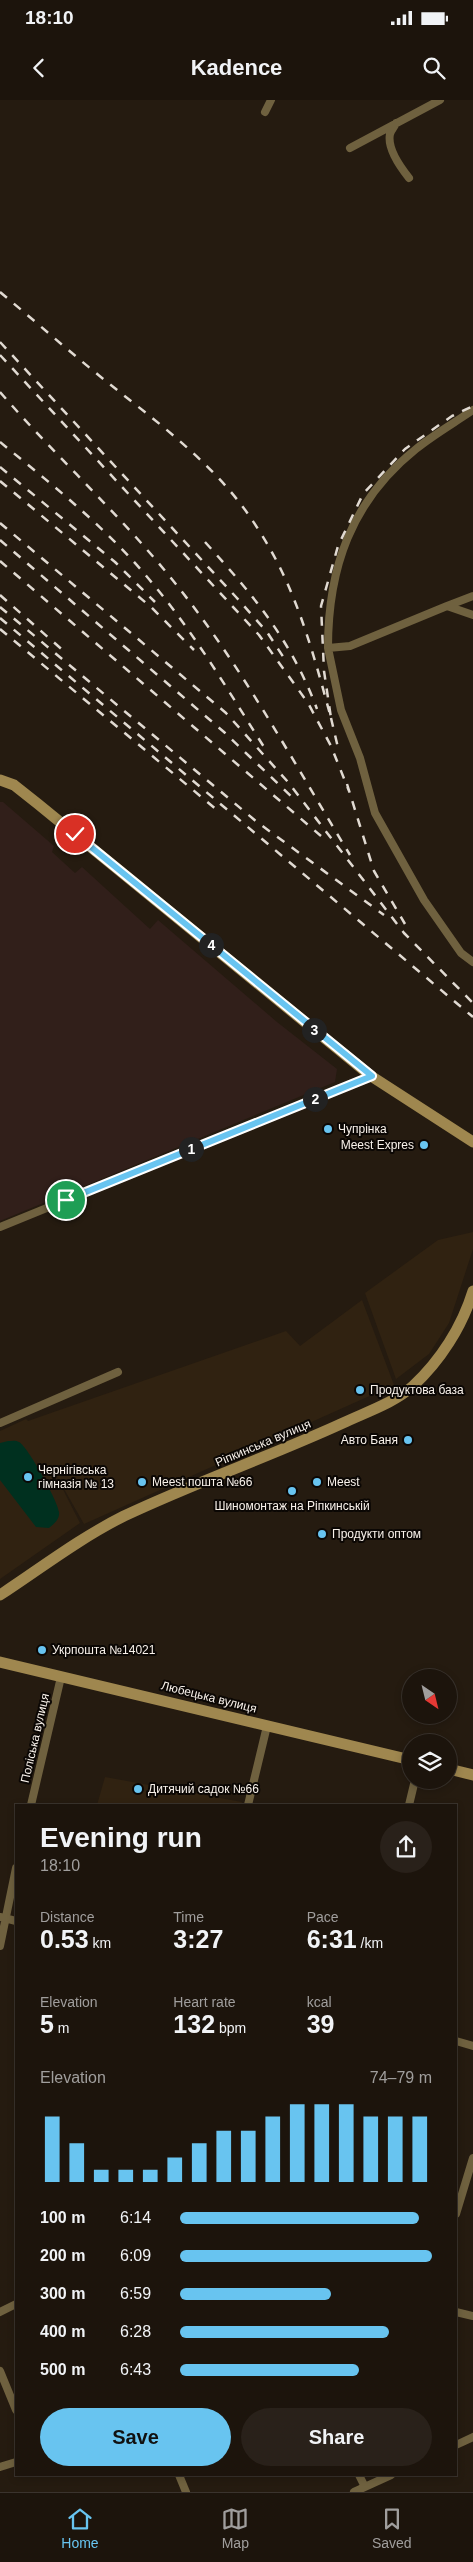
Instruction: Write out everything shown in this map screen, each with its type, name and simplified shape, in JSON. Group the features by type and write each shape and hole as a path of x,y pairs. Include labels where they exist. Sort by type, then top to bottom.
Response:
{"main road":[{"path":"0,780 14,785 38,804 372,1076 473,1142"},
{"name":"Ріпкинська вулиця","path":"0,1595 98,1530 124,1516 329,1430 390,1401 412,1388 446,1347 464,1314 473,1291"},
{"name":"Любецька вулиця","path":"0,1662 146,1695 402,1758"},
{"path":"457,1771 473,1776"}],"street":[{"path":"265,112 271,100"},
{"path":"350,148 440,100"},
{"path":"396,123 390,134 391,143 402,170 409,178"},
{"path":"473,410 416,449 389,474 366,503 340,557 328,611 328,648 341,710 360,758 376,814 424,900 461,953 473,962"},
{"path":"328,648 350,646 473,596"},
{"path":"447,606 473,615"},
{"path":"0,1227 372,1076"},
{"path":"0,1424 118,1372"},
{"name":"Поліська вулиця","path":"31,1804 61,1677"},
{"path":"248,1804 266,1726"},
{"path":"409,1804 413,1789"},
{"path":"0,1946 3,1918 15,1872"},
{"path":"457,2041 473,2046"},
{"path":"457,2211 473,2158"},
{"path":"0,2312 15,2304"},
{"path":"457,2312 473,2316"},
{"path":"0,2372 15,2408"},
{"path":"457,2445 473,2437"},
{"path":"0,2467 15,2462"},
{"path":"179,2476 186,2492"},
{"path":"360,2476 365,2487"},
{"path":"354,2492 389,2476"}],"shaded area":[{"path":"0,802 3,802 54,846 52,852 75,873 82,867 150,929 158,920 277,1022 337,1069 335,1082 0,1221"},
{"path":"473,1232 473,1249 449,1323 429,1354 396,1379 365,1293 438,1240"},
{"path":"362,1300 394,1385 84,1524 51,1466 80,1523 0,1579 0,1431 26,1419 28,1421 286,1331 300,1346"},
{"name":"Дитячий садок №66","path":"105,1777 242,1802 241,1804 97,1804"}],"green space":[{"path":"18,1441 23,1446 54,1497 59,1517 49,1528 36,1527 0,1480 0,1443"}],"railway":[{"path":"0,292 189,449 208,467 243,507 271,551 293,597 310,644 331,718 324,671 321,606 338,546 363,494 405,449 452,416 473,406"},
{"path":"0,342 236,597 267,632 284,658"},
{"path":"0,355 259,635 308,703 331,746 349,791"},
{"path":"0,392 136,537 203,619 268,718 350,855"},
{"path":"0,442 80,509 136,564 197,643 264,747"},
{"path":"0,467 115,562 155,602"},
{"path":"0,481 151,607 194,650"},
{"path":"0,523 226,713 288,782 404,933 473,1003"},
{"path":"0,540 224,732 294,799"},
{"path":"205,542 240,581 270,620 295,661 317,709"},
{"path":"0,561 321,836"},
{"path":"0,595 66,653"},
{"path":"0,607 257,822 384,915"},
{"path":"0,618 473,1017"},
{"path":"0,629 217,810"},
{"path":"331,718 339,752"},
{"path":"347,784 374,871 405,924"}],"place":[{"name":"Чупрінка","path":"328,1129"},
{"name":"Meest Expres","path":"424,1145"},
{"name":"Продуктова база","path":"360,1390"},
{"name":"Авто Баня","path":"408,1440"},
{"name":"Чернігівська гімназія № 13","path":"28,1477"},
{"name":"Meest пошта №66","path":"142,1482"},
{"name":"Meest","path":"317,1482"},
{"name":"Шиномонтаж на Ріпкинській","path":"292,1491"},
{"name":"Продукти оптом","path":"322,1534"},
{"name":"Укрпошта №14021","path":"42,1650"},
{"name":"Дитячий садок №66","path":"138,1789"}],"route":[{"path":"66,1200 372,1076 75,834"}]}
